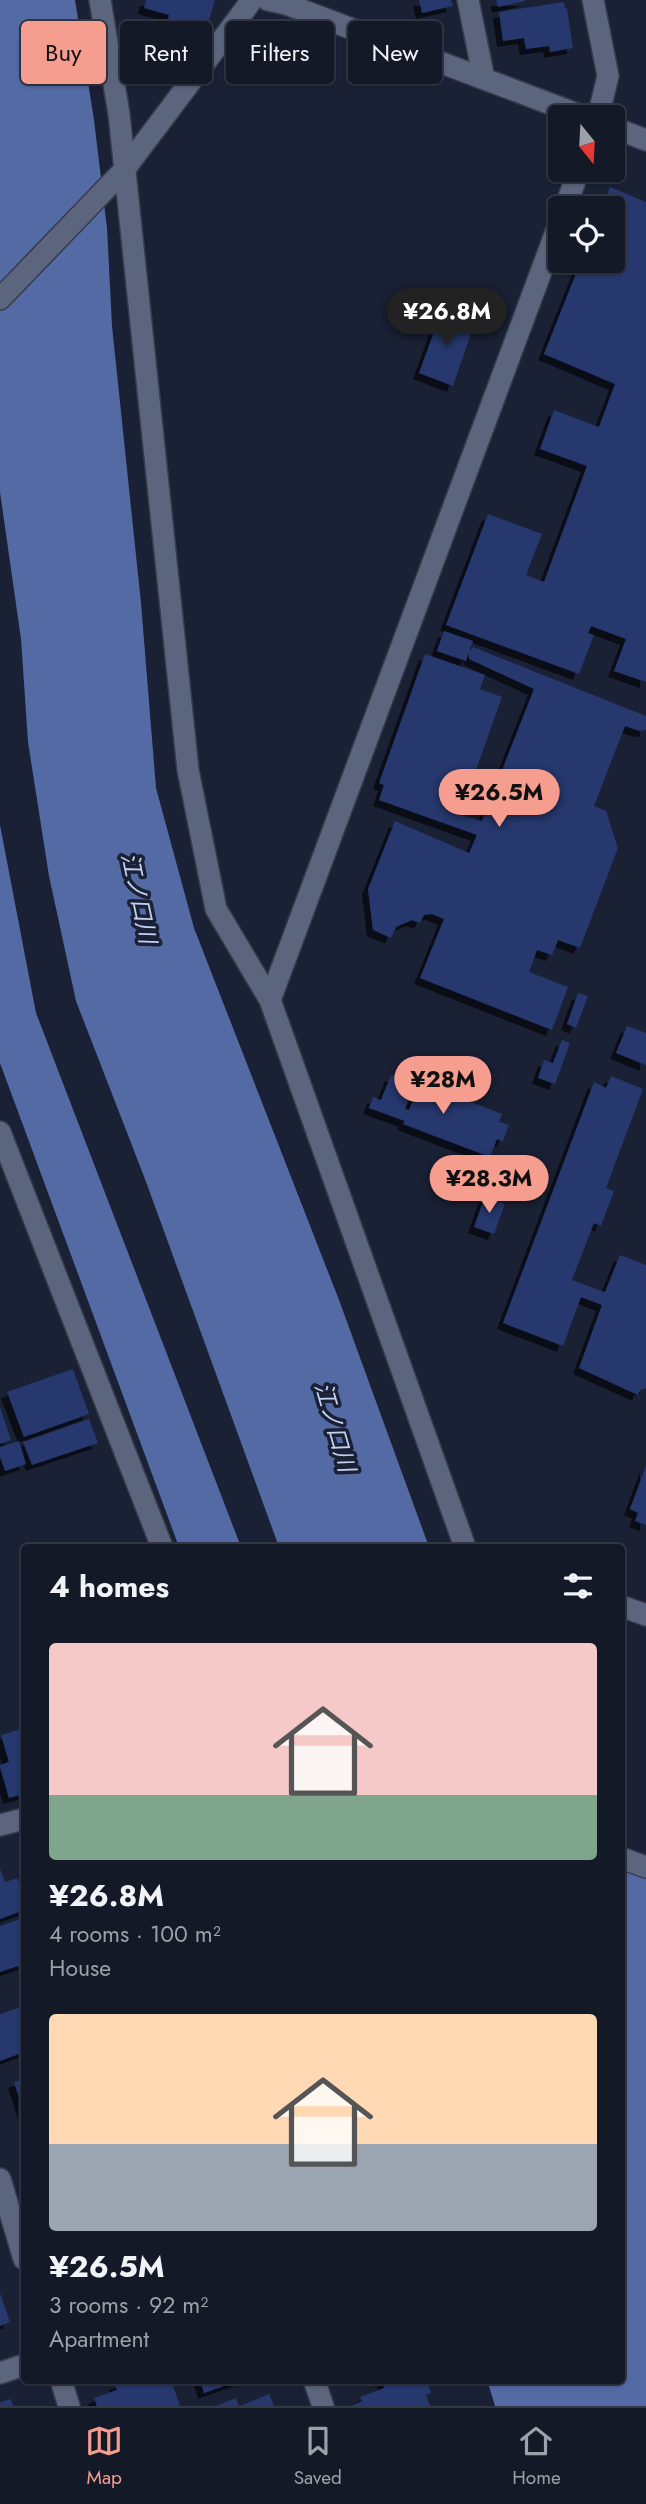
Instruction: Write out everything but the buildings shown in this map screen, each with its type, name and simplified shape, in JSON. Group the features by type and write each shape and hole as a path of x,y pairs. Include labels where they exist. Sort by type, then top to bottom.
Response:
{"street":[{"path":"100,0 119,114 188,769 216,909 270,1000 464,1544"},
{"path":"0,299 124,170 252,0"},
{"path":"468,0 484,79"},
{"path":"593,0 608,75 601,105"},
{"path":"280,1 553,105"},
{"path":"625,132 646,140"},
{"path":"270,1000 548,253"},
{"path":"0,1132 161,1544"},
{"path":"625,1607 646,1615"},
{"path":"0,1825 21,1820"},
{"path":"625,1859 646,1867"},
{"path":"0,2179 21,2244"},
{"path":"0,2373 21,2366"},
{"path":"62,2384 69,2406"},
{"path":"315,2384 323,2406"}],"water":[{"name":"江ノ口川","path":"0,0 75,0 78,21 21,21 21,84 88,84 107,228 112,326 141,603 156,788 194,928 339,1300 428,1544 278,1544 145,1179 76,1001 49,876 28,742 21,639 0,492"},
{"path":"0,825 36,1013 240,1544 178,1544 0,1063"},
{"path":"625,1862 646,1870 646,2406 495,2406 488,2384 625,2384"}]}
